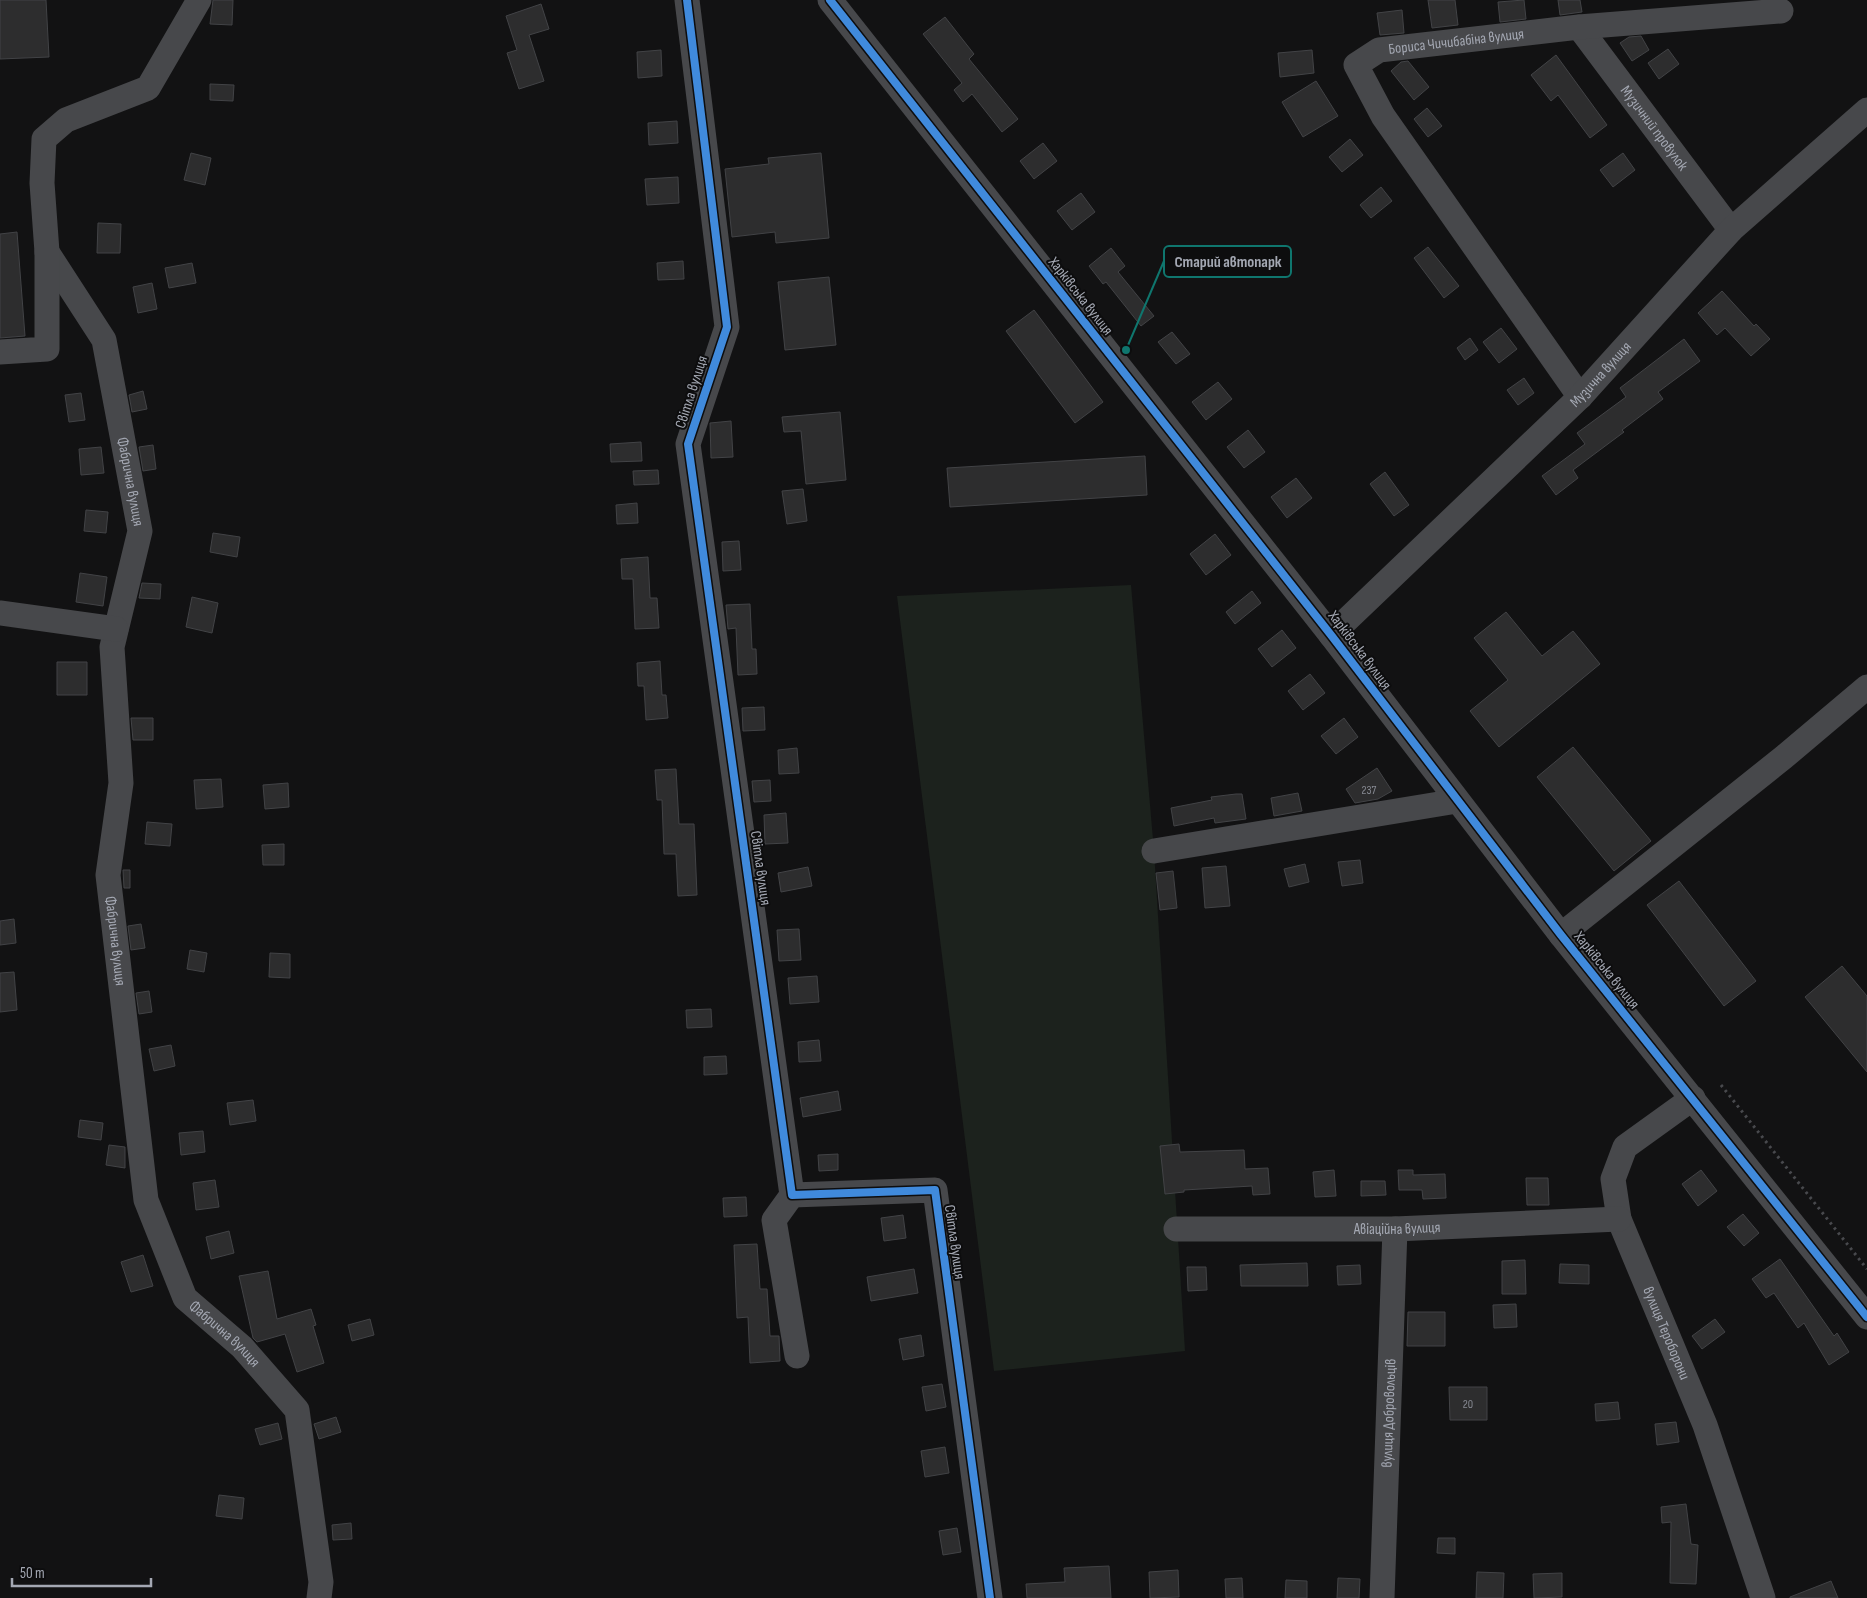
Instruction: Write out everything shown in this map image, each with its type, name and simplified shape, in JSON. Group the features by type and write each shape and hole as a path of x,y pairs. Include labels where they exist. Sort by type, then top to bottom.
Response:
{"street":[{"path":"0,352 47,349 47,252 42,183 44,139 66,120 148,88 199,0"},
{"name":"Світла вулиця","path":"687,0 727,327 688,444 792,1195 934,1190 990,1598"},
{"name":"Харківська вулиця","path":"830,0 1331,635 1456,801 1561,935 1867,1317"},
{"name":"Бориса Чичибабіна вулиця","path":"1580,397 1383,116 1356,65 1379,50 1579,27 1781,11"},
{"name":"Музичний провулок","path":"1579,27 1732,230"},
{"name":"Музична вулиця","path":"1331,635 1580,397 1732,230 1867,110"},
{"name":"Фабрична вулиця","path":"47,252 104,340 140,531 112,647 121,783 108,875 146,1200 185,1298 242,1348 297,1410 321,1582 318,1598"},
{"path":"0,613 116,629"},
{"path":"1561,935 1784,757 1867,687"},
{"path":"1154,851 1456,801"},
{"name":"вулиця Тероборони","path":"1693,1098 1625,1147 1613,1179 1618,1218 1705,1425 1763,1598"},
{"path":"792,1195 774,1220 797,1356"},
{"name":"Авіаційна вулиця","path":"1176,1229 1395,1229 1618,1218"},
{"name":"вулиця Добровольців","path":"1382,1598 1395,1229"}],"path":[{"path":"1721,1085 1867,1269"}],"shaded area":[{"path":"1131,585 1154,851 1185,1351 994,1371 897,596"}],"building":[{"path":"0,0 46,0 49,57 0,59"},
{"path":"213,0 233,0 232,25 210,24"},
{"path":"1428,0 1455,0 1458,25 1432,28"},
{"path":"1524,0 1526,19 1500,22 1498,2"},
{"path":"1558,0 1580,0 1582,12 1560,15"},
{"path":"541,4 549,29 529,35 544,81 519,89 507,53 517,50 506,16"},
{"path":"1402,10 1404,33 1380,35 1377,13"},
{"path":"945,17 974,54 969,59 1018,119 1002,132 972,94 963,102 954,90 962,83 923,34"},
{"path":"1641,36 1649,50 1632,61 1620,43 1629,37"},
{"path":"1668,49 1679,64 1659,79 1648,63"},
{"path":"661,50 662,76 638,78 637,52"},
{"path":"1312,50 1314,73 1280,77 1278,53"},
{"path":"1556,55 1607,125 1590,138 1558,95 1551,101 1531,75"},
{"path":"1408,61 1429,87 1414,100 1391,71 1401,62"},
{"path":"1316,81 1338,116 1303,137 1282,102"},
{"path":"210,84 234,85 233,101 210,100"},
{"path":"1427,108 1442,126 1428,137 1414,119"},
{"path":"677,121 678,143 649,145 648,123"},
{"path":"1350,139 1363,155 1342,172 1329,157"},
{"path":"1043,143 1057,161 1034,179 1020,161"},
{"path":"191,153 211,158 205,185 184,180"},
{"path":"821,153 829,238 776,243 775,232 732,237 725,169 769,164 768,158"},
{"path":"1623,153 1635,170 1613,187 1600,170"},
{"path":"678,177 679,203 647,205 645,179"},
{"path":"1381,187 1392,201 1371,218 1360,205"},
{"path":"1081,193 1095,212 1072,230 1057,211"},
{"path":"98,223 121,224 120,253 97,253"},
{"path":"17,232 25,336 0,338 0,234"},
{"path":"1428,247 1459,286 1444,298 1414,258"},
{"path":"1111,248 1125,266 1118,272 1154,316 1141,326 1106,282 1103,284 1089,266"},
{"path":"683,261 684,279 658,280 657,263"},
{"path":"192,263 196,283 169,288 165,268"},
{"path":"829,277 836,345 785,350 778,282"},
{"path":"152,283 157,309 138,313 133,287"},
{"path":"1722,291 1754,326 1756,324 1770,339 1751,356 1725,328 1717,335 1698,313"},
{"path":"1034,310 1103,402 1075,423 1006,331"},
{"path":"1501,328 1517,349 1499,363 1483,342"},
{"path":"1172,332 1190,354 1176,364 1158,342"},
{"path":"1470,338 1478,350 1465,360 1457,348"},
{"path":"1684,339 1700,361 1658,392 1663,399 1622,430 1624,432 1573,470 1578,478 1556,495 1542,476 1585,444 1577,433 1626,397 1620,388"},
{"path":"1524,378 1534,393 1518,405 1507,390"},
{"path":"1218,382 1232,399 1206,420 1192,402"},
{"path":"143,391 147,409 132,412 129,395"},
{"path":"81,393 85,420 69,422 65,395"},
{"path":"840,412 846,480 806,484 801,431 784,432 782,417"},
{"path":"731,421 733,457 711,458 710,423"},
{"path":"1248,430 1265,452 1244,468 1227,447"},
{"path":"641,442 642,461 611,462 610,444"},
{"path":"153,445 156,469 143,471 139,447"},
{"path":"101,447 104,473 81,475 79,449"},
{"path":"1145,456 1147,495 950,507 947,468"},
{"path":"658,470 659,484 634,485 633,471"},
{"path":"1385,472 1409,505 1394,516 1370,484"},
{"path":"1296,478 1312,498 1287,518 1271,497"},
{"path":"803,489 807,521 787,524 782,491"},
{"path":"637,503 638,523 617,524 616,505"},
{"path":"86,510 108,512 106,533 84,531"},
{"path":"213,533 240,537 237,557 210,552"},
{"path":"1215,534 1231,555 1206,575 1190,554"},
{"path":"739,541 741,570 723,571 722,542"},
{"path":"648,557 650,598 657,598 659,628 635,629 633,579 622,579 621,559"},
{"path":"80,573 107,577 103,606 76,602"},
{"path":"142,583 161,584 160,599 139,598"},
{"path":"1252,591 1261,603 1235,624 1226,612"},
{"path":"192,597 218,603 212,633 186,627"},
{"path":"750,604 752,649 756,649 757,674 738,675 736,628 728,629 726,605"},
{"path":"1506,612 1542,656 1573,631 1600,664 1499,747 1470,711 1508,680 1474,638"},
{"path":"1282,630 1296,648 1272,667 1258,649"},
{"path":"660,661 662,695 666,695 668,718 646,720 644,686 638,686 637,663"},
{"path":"57,662 87,662 87,695 57,695"},
{"path":"1310,674 1325,693 1303,710 1288,691"},
{"path":"764,707 765,730 743,731 742,708"},
{"path":"131,718 153,718 153,740 133,740"},
{"path":"1344,718 1358,737 1336,754 1321,736"},
{"path":"1573,747 1651,841 1614,871 1537,777"},
{"path":"797,748 799,773 779,774 778,750"},
{"path":"1377,768 1392,791 1378,799 1355,803 1346,789"},
{"path":"676,769 679,824 694,824 697,895 678,896 676,854 664,854 662,800 657,800 655,770"},
{"path":"221,779 223,807 196,809 194,780"},
{"path":"770,780 771,801 754,802 752,781"},
{"path":"288,783 289,807 265,809 263,785"},
{"path":"1298,793 1302,811 1274,816 1271,798"},
{"path":"1242,794 1246,819 1215,823 1214,818 1174,826 1171,808 1212,800 1211,797"},
{"path":"786,813 788,843 765,844 764,815"},
{"path":"147,822 172,824 170,846 145,844"},
{"path":"284,844 284,865 263,865 262,845"},
{"path":"1360,860 1363,883 1342,886 1338,862"},
{"path":"1305,864 1309,882 1289,887 1284,869"},
{"path":"1226,866 1230,906 1205,908 1202,868"},
{"path":"808,867 812,886 781,892 778,873"},
{"path":"123,870 130,870 130,888 124,888"},
{"path":"1173,871 1177,908 1160,910 1156,873"},
{"path":"1679,881 1756,981 1724,1006 1647,905"},
{"path":"14,919 16,943 0,945 0,921"},
{"path":"141,924 145,948 131,950 128,926"},
{"path":"799,929 801,960 779,961 777,930"},
{"path":"190,950 207,953 204,972 187,969"},
{"path":"270,953 290,954 290,978 269,977"},
{"path":"1842,966 1867,996 1867,1072 1805,997"},
{"path":"14,972 17,1010 0,1012 0,973"},
{"path":"817,976 819,1002 790,1004 788,978"},
{"path":"149,991 152,1012 139,1014 136,993"},
{"path":"711,1009 712,1027 687,1028 686,1010"},
{"path":"819,1040 821,1061 799,1062 798,1042"},
{"path":"171,1045 175,1066 154,1071 149,1049"},
{"path":"726,1056 727,1074 704,1075 704,1057"},
{"path":"838,1091 841,1110 803,1117 800,1098"},
{"path":"253,1100 256,1121 230,1125 227,1103"},
{"path":"80,1120 103,1123 101,1140 78,1137"},
{"path":"203,1131 205,1152 181,1155 179,1133"},
{"path":"1179,1144 1180,1152 1244,1150 1245,1169 1268,1168 1270,1194 1253,1195 1252,1186 1184,1190 1184,1192 1165,1194 1160,1146"},
{"path":"109,1145 125,1147 125,1168 106,1165"},
{"path":"838,1154 838,1170 819,1171 818,1155"},
{"path":"1334,1170 1336,1196 1315,1197 1313,1172"},
{"path":"1398,1170 1413,1170 1413,1175 1445,1174 1446,1198 1423,1199 1422,1190 1399,1190"},
{"path":"1701,1170 1717,1191 1698,1206 1682,1184"},
{"path":"1526,1178 1548,1178 1549,1205 1527,1205"},
{"path":"215,1180 219,1207 196,1210 193,1183"},
{"path":"1361,1181 1385,1181 1386,1195 1361,1196"},
{"path":"746,1197 747,1216 724,1217 723,1198"},
{"path":"1743,1214 1759,1233 1744,1246 1727,1227"},
{"path":"903,1215 906,1238 884,1241 881,1218"},
{"path":"229,1231 234,1253 211,1259 206,1237"},
{"path":"757,1244 760,1289 767,1289 770,1336 779,1336 780,1361 750,1363 748,1317 737,1318 734,1245"},
{"path":"143,1255 153,1286 131,1292 121,1262"},
{"path":"1780,1259 1834,1336 1837,1333 1849,1352 1829,1365 1804,1323 1798,1328 1774,1293 1766,1298 1752,1279"},
{"path":"1525,1260 1526,1294 1502,1294 1502,1261"},
{"path":"1307,1263 1308,1286 1241,1286 1240,1265"},
{"path":"1560,1264 1589,1265 1589,1284 1559,1283"},
{"path":"1360,1265 1361,1284 1338,1285 1337,1266"},
{"path":"1187,1267 1206,1267 1207,1290 1188,1291"},
{"path":"914,1269 918,1293 871,1301 867,1277"},
{"path":"268,1271 277,1319 311,1309 316,1325 313,1326 324,1363 297,1372 285,1334 257,1342 253,1338 239,1276"},
{"path":"1516,1304 1517,1327 1494,1328 1493,1305"},
{"path":"1408,1312 1445,1312 1445,1346 1407,1346"},
{"path":"370,1319 374,1335 352,1341 348,1325"},
{"path":"1715,1319 1725,1332 1702,1349 1692,1336"},
{"path":"921,1335 924,1356 903,1360 899,1339"},
{"path":"942,1384 946,1407 926,1411 922,1387"},
{"path":"1449,1387 1487,1387 1487,1420 1450,1420"},
{"path":"1618,1402 1620,1419 1596,1421 1595,1404"},
{"path":"336,1417 341,1432 319,1439 314,1424"},
{"path":"1676,1422 1679,1442 1657,1445 1655,1424"},
{"path":"278,1423 282,1439 260,1445 255,1429"},
{"path":"945,1447 949,1473 925,1477 921,1451"},
{"path":"219,1495 244,1498 242,1519 216,1516"},
{"path":"1686,1504 1691,1544 1698,1545 1696,1584 1670,1583 1671,1522 1662,1523 1661,1507"},
{"path":"351,1523 352,1539 333,1540 332,1525"},
{"path":"957,1528 961,1552 943,1555 939,1531"},
{"path":"1438,1538 1455,1538 1455,1554 1437,1553"},
{"path":"1109,1566 1111,1598 1027,1598 1026,1584 1065,1582 1064,1568"},
{"path":"1178,1570 1179,1597 1150,1598 1149,1572"},
{"path":"1477,1572 1504,1573 1503,1598 1476,1598"},
{"path":"1562,1573 1562,1597 1534,1598 1533,1574"},
{"path":"1242,1578 1243,1598 1226,1598 1225,1579"},
{"path":"1338,1578 1360,1579 1359,1598 1337,1598"},
{"path":"1286,1580 1307,1581 1307,1598 1285,1598"},
{"path":"1831,1581 1838,1598 1790,1598 1790,1597"}],"cycle path":[{"path":"687,0 727,327 688,444 792,1195 935,1190 990,1598"},
{"path":"830,0 1331,635 1561,935 1867,1317"}],"place":[{"name":"Старий автопарк","path":"1126,350"}]}
